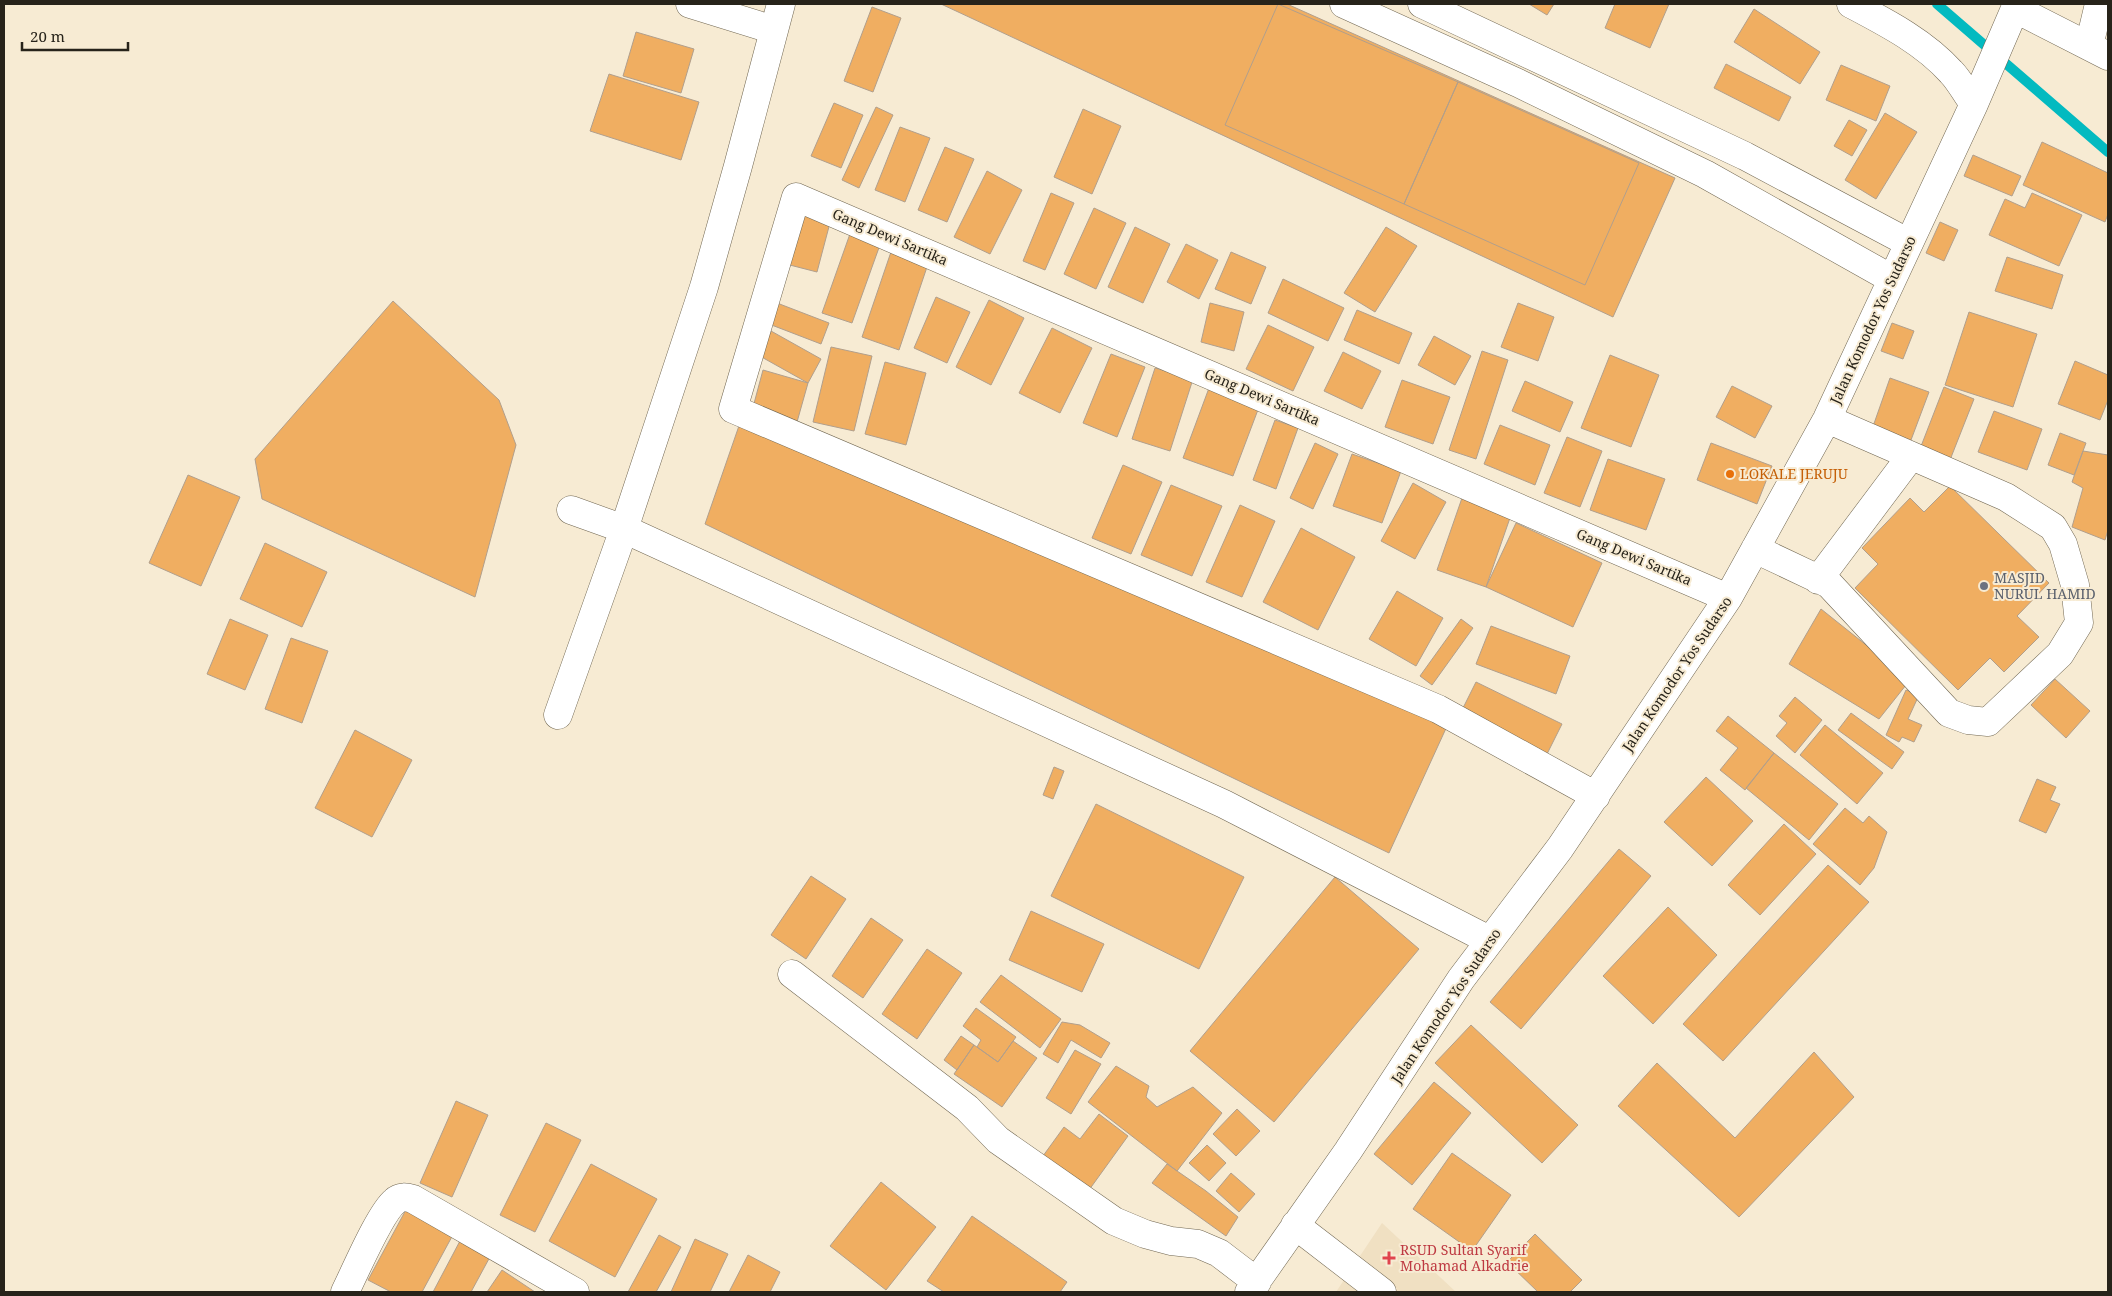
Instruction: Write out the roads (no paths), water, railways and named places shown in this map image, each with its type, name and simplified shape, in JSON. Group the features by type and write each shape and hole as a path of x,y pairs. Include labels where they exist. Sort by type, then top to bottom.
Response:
{"street":[{"path":"690,4 774,30"},
{"path":"558,715 624,529 704,287 781,4"},
{"path":"1344,4 1518,83 1705,174 1892,279"},
{"path":"1422,4 1745,156 1909,243"},
{"path":"1851,4 1892,25 1931,52 1976,98"},
{"path":"2015,9 2099,50 2099,4"},
{"name":"Jalan Komodor Yos Sudarso","path":"1253,1287 1348,1151 1461,979 1560,848 1596,796 1728,598 1827,419 1976,98 2015,9"},
{"name":"Gang Dewi Sartika","path":"1596,796 1438,709 732,409 796,197 1728,598"},
{"path":"1755,549 1829,584 1949,713 1968,720 1988,722 2060,654 2079,623 2075,584 2063,544 2053,527 2006,497 1827,419"},
{"path":"1818,580 1911,456"},
{"path":"571,510 624,529 1224,804 1490,940"},
{"path":"792,974 967,1108 998,1140 1114,1221 1145,1234 1205,1247 1219,1253 1253,1287"},
{"path":"345,1292 385,1212 396,1200 405,1197 413,1199 575,1292"},
{"path":"1295,1225 1382,1292"}],"waterway":[{"path":"1937,4 2108,152"}],"place":[{"name":"LOKALE JERUJU","path":"1730,474"},
{"name":"MASJID NURUL HAMID","path":"1984,586"},
{"name":"RSUD Sultan Syarif Mohamad Alkadrie","path":"1389,1258"}]}
